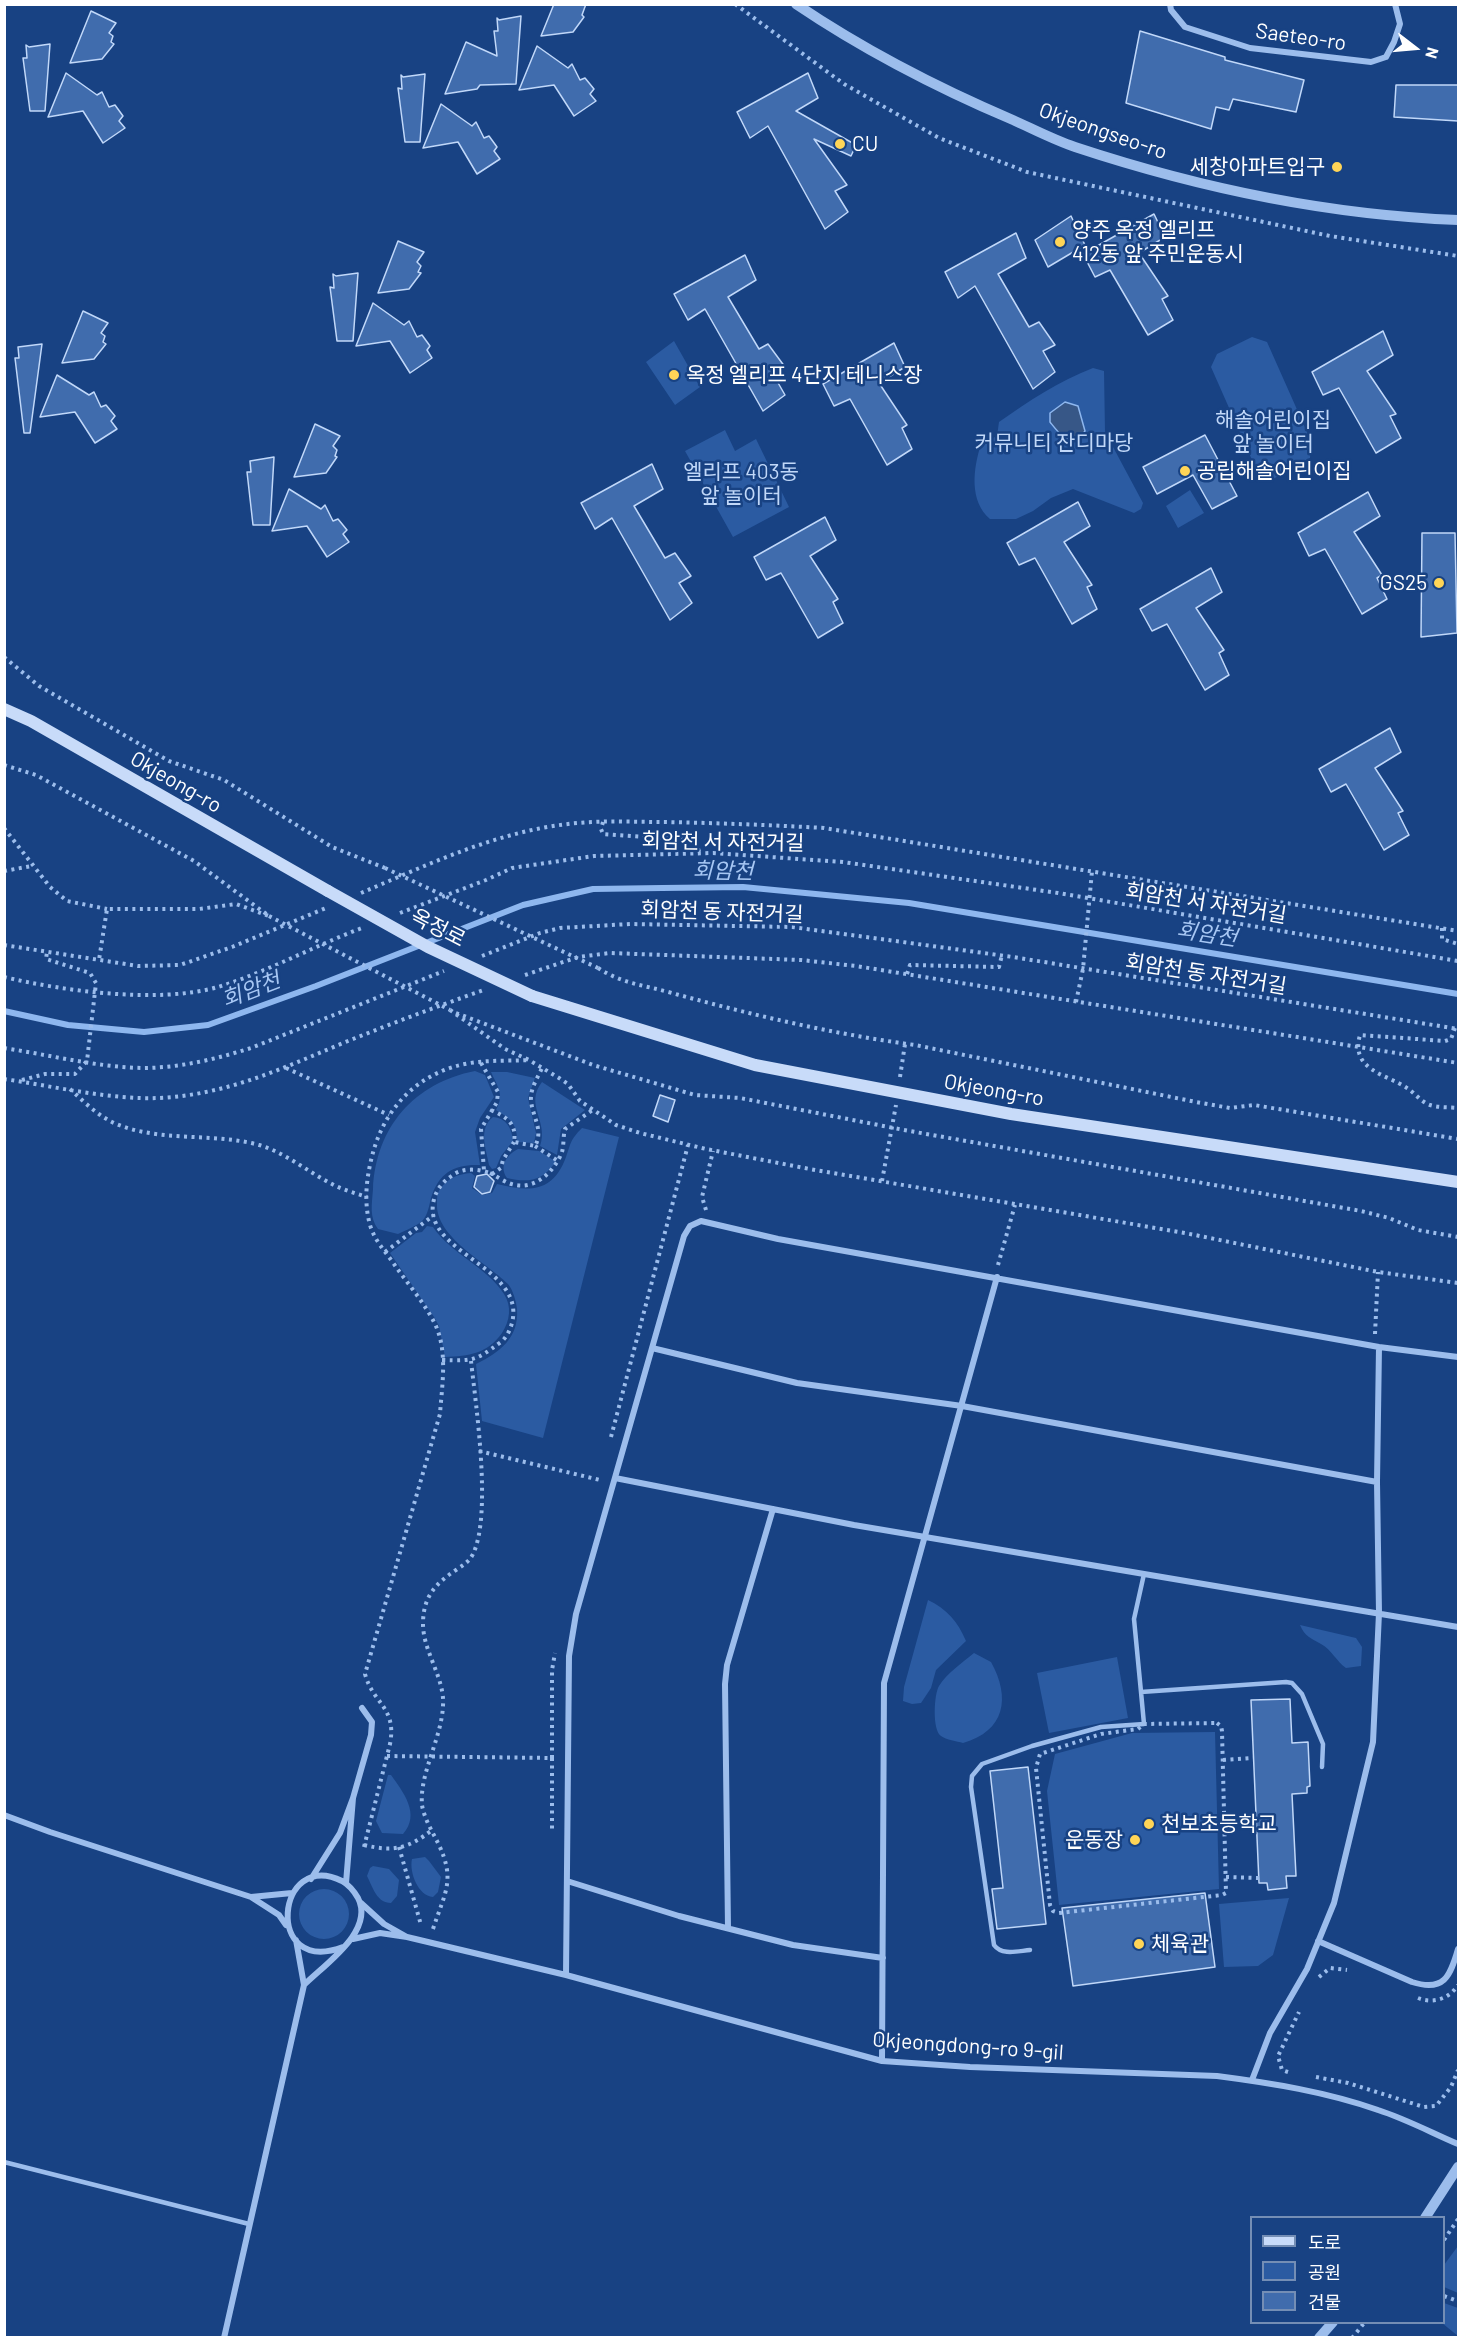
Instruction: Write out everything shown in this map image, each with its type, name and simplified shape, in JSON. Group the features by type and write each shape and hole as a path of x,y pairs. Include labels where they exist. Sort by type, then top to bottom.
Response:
{"main road":[{"name":"Okjeong-ro","path":"4,709 31,721 328,891"},
{"name":"옥정로","path":"328,891 428,947 532,996"},
{"name":"Okjeong-ro","path":"532,996 755,1065 1011,1114 1458,1182"}],"street":[{"name":"Okjeongseo-ro","path":"796,4 832,28 939,87 1074,147 1164,173 1242,192 1328,209 1397,218 1458,220"},
{"name":"Saeteo-ro","path":"1170,4 1171,10 1185,27 1250,48 1371,62 1386,57 1394,42 1400,24 1395,4"},
{"path":"566,1975 569,1656 576,1614 684,1236 690,1226 700,1221 778,1239 1379,1347 1458,1357"},
{"path":"882,2061 884,1683 997,1277"},
{"path":"1252,2080 1270,2033 1298,1986 1338,1892 1373,1742 1379,1613 1377,1482 1379,1347"},
{"path":"652,1348 797,1383 962,1406 1377,1482"},
{"path":"615,1478 926,1538 1458,1627"},
{"path":"728,1928 724,1684 727,1665 773,1509"},
{"path":"311,1878 340,1833 372,1735 372,1722 362,1708"},
{"path":"346,1883 352,1798"},
{"path":"4,1815 251,1897 279,1915 296,1940 306,1948 318,1952 331,1952 343,1947"},
{"path":"289,1929 286,1917 292,1893 311,1878 323,1876 346,1883 355,1892 360,1902 384,1924 407,1937"},
{"path":"567,1881 793,1945 883,1958"},
{"path":"251,1897 292,1893"},
{"path":"353,1939 361,1922 360,1902"},
{"path":"304,1985 353,1939 380,1933 407,1937"},
{"name":"Okjeongdong-ro 9-gil","path":"407,1937 566,1975 882,2061 970,2067 1217,2076 1252,2080 1328,2095 1379,2110 1458,2144"},
{"path":"224,2337 304,1985 296,1940"},
{"path":"1318,1941 1412,1982 1428,1986 1434,1986 1446,1979 1458,1949"},
{"path":"1426,2216 1458,2167"},
{"path":"1319,2337 1331,2324"}],"lane":[{"path":"1030,1950 1005,1952 994,1945 971,1787 972,1776 982,1764 1032,1746 1101,1728 1144,1724 1134,1619 1144,1574"},
{"path":"1141,1692 1292,1683 1302,1694 1323,1744 1322,1767"},
{"path":"4,2162 249,2224"}],"path":[{"path":"4,657 39,686 169,761 224,780 332,847 385,868 598,968 616,980 869,1040 915,1046 1196,1102 1230,1108 1254,1106 1458,1139"},
{"path":"4,765 46,780 194,861 269,916"},
{"path":"603,822 601,830 603,834 687,840 696,843 700,854"},
{"path":"351,897 460,852 515,835 568,824 603,822 751,824 824,828 1458,931"},
{"path":"4,828 50,887 67,900 107,909 199,909 236,904 269,916 450,1010 593,1065 694,1095 740,1098 893,1128 1361,1211 1389,1218 1418,1230 1458,1237"},
{"name":"회암천 서 자전거길","path":"389,917 486,880 512,867 594,856 700,854 843,861 1090,899 1458,961"},
{"path":"4,871 32,866"},
{"path":"1076,1002 1083,969 1092,871"},
{"path":"4,945 138,966 180,965 232,947 330,906"},
{"path":"99,960 107,909"},
{"name":"회암천 동 자전거길","path":"474,960 540,933 560,928 630,924 792,927 1002,956 1457,1028"},
{"path":"4,976 27,982 96,991 169,995 198,992 248,976 368,926"},
{"path":"1442,928 1442,939 1458,944"},
{"path":"19,1081 45,1074 75,1074 87,1062 90,1050 96,983 90,973 46,959 47,952"},
{"path":"523,976 578,957 610,953 801,960 1458,1063"},
{"path":"907,975 910,964 999,967 1002,956"},
{"path":"4,1048 87,1062 144,1068 190,1064 251,1048 452,968"},
{"path":"4,1079 157,1098 213,1091 263,1077 413,1014 490,988"},
{"path":"450,1010 505,1049 530,1060 568,1084 580,1101 616,1125 640,1133 714,1151 1185,1233 1378,1272 1458,1283"},
{"path":"1457,1028 1451,1039 1445,1041 1360,1035 1356,1047 1362,1061 1387,1079 1406,1087 1424,1102 1432,1106 1458,1108"},
{"path":"362,1853 392,1736 389,1715 369,1687 365,1674 440,1414 442,1360 442,1347 435,1324 379,1245 370,1224 367,1197 368,1170 379,1133 388,1115 410,1089 446,1069 480,1062 530,1060"},
{"path":"480,1062 498,1092 497,1102 481,1129 484,1171"},
{"path":"286,1068 388,1115"},
{"path":"536,1146 540,1138 531,1099 542,1068"},
{"path":"70,1089 95,1112 114,1123 161,1135 224,1138 259,1145 278,1153 332,1185 367,1197"},
{"path":"442,1360 471,1361 480,1358 505,1338 513,1318 512,1302 507,1290 496,1278 445,1236 436,1224 435,1194 456,1172 484,1171 510,1184 525,1185 550,1173 563,1147 565,1129 594,1109"},
{"path":"490,1173 501,1168 514,1142 514,1131 510,1121 491,1110"},
{"path":"882,1181 893,1128"},
{"path":"514,1142 536,1146 558,1161"},
{"path":"713,1214 706,1210 702,1197 714,1151"},
{"path":"997,1269 1015,1204"},
{"path":"385,1252 434,1215"},
{"path":"1375,1335 1378,1272"},
{"path":"433,1929 447,1884 448,1872 447,1861 422,1807 422,1791 442,1715 443,1698 423,1626 425,1603 436,1584 467,1563 475,1549 482,1517 471,1361"},
{"path":"479,1451 600,1480"},
{"path":"1217,1723 1221,1726 1227,1890 1222,1895 1059,1912 1051,1908 1036,1768 1040,1754 1101,1734 1138,1729 1144,1724 1217,1723"},
{"path":"387,1756 552,1758 552,1838"},
{"path":"1223,1760 1253,1758"},
{"path":"364,1845 382,1849 399,1847 417,1842 432,1830"},
{"path":"399,1847 421,1925"},
{"path":"1226,1877 1259,1878"},
{"path":"411,1923 444,1932"},
{"path":"1314,1984 1320,1975 1330,1968 1343,1968 1353,1972"},
{"path":"1413,1996 1432,2001 1442,1999 1453,1993 1458,1985"},
{"path":"1290,2073 1282,2070 1278,2064 1279,2049 1304,2003"},
{"path":"1313,2077 1348,2083 1424,2107 1436,2106 1451,2087 1458,2073"},
{"path":"1445,2237 1458,2219"},
{"path":"1352,2337 1363,2324"}],"green space":[{"name":"해솔어린이집 앞 놀이터","path":"1252,337 1267,342 1311,441 1310,458 1273,479 1260,478 1211,367 1217,354"},
{"name":"옥정 엘리프 4단지 테니스장","path":"674,341 700,387 675,405 646,362"},
{"name":"커뮤니티 잔디마당","path":"1093,368 1104,371 1105,432 1143,503 1141,509 1134,513 1073,489 1051,498 1033,511 1016,519 990,519 983,512 976,494 976,464 981,444 997,436 999,422 1010,414 1056,385"},
{"name":"엘리프 403동 앞 놀이터","path":"725,430 735,451 756,439 789,507 733,537 685,451"},
{"path":"1190,490 1204,513 1178,528 1166,506"},
{"path":"475,1071 485,1075 494,1097 480,1118 475,1132 480,1165 456,1168 443,1176 434,1189 426,1215 418,1224 398,1234 378,1229 373,1220 373,1189 382,1146 391,1128 402,1111 417,1097 453,1077"},
{"path":"491,1072 507,1072 535,1078 528,1098 536,1133 534,1143 517,1142 516,1131 512,1123 496,1110 500,1095"},
{"path":"542,1082 585,1110 561,1129 557,1155 540,1146 542,1129 535,1098"},
{"path":"493,1117 508,1124 513,1141 501,1156 496,1168 492,1169 489,1165 484,1133 488,1122"},
{"path":"582,1128 619,1137 543,1438 482,1421 476,1364 500,1349 511,1336 517,1319 516,1303 508,1284 464,1248 444,1227 439,1215 437,1198 446,1182 454,1177 471,1173 475,1176 472,1188 482,1195 492,1193 497,1184 519,1188 539,1187 554,1178 561,1169 571,1142"},
{"path":"518,1149 539,1151 555,1163 545,1174 534,1179 507,1178 504,1170 505,1162"},
{"path":"427,1226 433,1227 449,1245 497,1284 507,1299 509,1314 505,1328 484,1350 462,1356 445,1357 439,1326 390,1253 416,1233 422,1232"},
{"path":"928,1600 951,1617 966,1641 936,1670 931,1688 921,1703 912,1704 903,1701 904,1687"},
{"path":"1300,1625 1356,1638 1362,1647 1361,1666 1346,1668 1325,1646 1306,1635"},
{"path":"974,1653 991,1662 1001,1688 1002,1700 996,1722 977,1738 963,1743 941,1736 938,1732 935,1720 936,1696 939,1686 946,1677"},
{"path":"1117,1657 1128,1718 1049,1733 1037,1673"},
{"name":"운동장","path":"1215,1732 1219,1889 1059,1905 1047,1791 1055,1754 1132,1733"},
{"path":"388,1775 391,1775 408,1803 410,1819 403,1834 382,1833 376,1821"},
{"path":"425,1857 441,1877 438,1892 433,1897 428,1896 419,1888 413,1876 412,1859"},
{"path":"373,1866 389,1869 399,1880 397,1896 391,1903 379,1898 371,1885 367,1876"},
{"path":"319,1889 329,1889 342,1896 349,1909 349,1919 342,1932 329,1939 319,1939 310,1935 303,1928 299,1919 299,1909 303,1900 310,1893"},
{"path":"1289,1898 1273,1955 1258,1966 1224,1967 1219,1904"},
{"path":"1458,2246 1458,2293 1445,2287 1445,2264"},
{"path":"1445,2303 1458,2308 1458,2336 1443,2324"}],"shaded area":[{"path":"1065,402 1078,406 1085,431 1078,440 1065,437 1050,422 1050,413"}],"building":[{"path":"554,4 586,4 582,15 584,17 573,32 541,36"},
{"path":"91,11 116,23 109,33 113,36 111,42 114,44 102,59 70,63"},
{"path":"521,16 516,84 480,85 477,89 445,94 466,42 497,56 494,31 498,31 497,18 499,20"},
{"path":"1140,31 1225,57 1225,60 1304,80 1296,112 1233,99 1229,110 1216,107 1211,129 1126,103"},
{"path":"50,44 45,111 30,111 23,58 27,58 26,45 29,47"},
{"path":"537,46 568,68 572,64 580,80 585,78 594,89 590,94 596,101 574,116 554,85 519,90"},
{"path":"66,73 97,95 102,92 109,107 115,105 123,116 119,121 125,128 103,143 83,111 48,117"},
{"path":"808,73 818,98 796,111 856,145 851,156 814,139 847,185 835,191 848,212 825,229 768,126 750,138 737,112"},
{"path":"425,74 420,142 405,142 398,88 402,89 401,75 403,77"},
{"path":"1396,85 1458,85 1458,121 1394,117"},
{"path":"441,104 472,126 476,122 484,138 489,136 497,147 494,151 500,159 477,174 458,142 423,148"},
{"path":"1154,214 1165,237 1139,253 1168,296 1162,299 1173,320 1148,335 1110,270 1095,277 1083,254"},
{"name":"양주 옥정 엘리프 412동 앞 주민운동시","path":"1071,216 1085,245 1048,267 1035,240"},
{"path":"1016,233 1026,258 998,274 1029,327 1039,322 1055,345 1043,351 1055,372 1033,389 975,286 958,298 945,272"},
{"path":"398,241 424,252 417,262 421,266 418,272 421,273 409,289 378,293"},
{"path":"745,255 756,280 728,297 759,349 768,344 785,367 773,374 785,395 763,411 705,309 688,320 674,294"},
{"path":"358,273 353,341 337,341 330,287 334,288 333,274 336,276"},
{"path":"373,303 404,325 409,321 417,337 422,335 430,346 427,350 432,358 410,373 390,341 356,346"},
{"path":"83,311 108,323 101,333 105,336 103,342 106,344 94,359 62,363"},
{"path":"1383,331 1393,355 1367,371 1396,414 1390,416 1401,438 1376,453 1339,388 1323,395 1312,372"},
{"path":"894,343 905,367 879,383 907,425 902,428 912,449 887,465 850,399 834,406 823,384"},
{"path":"42,344 30,433 24,433 15,358 19,358 18,347"},
{"path":"57,375 89,395 94,392 101,407 106,405 115,416 111,421 117,429 95,443 75,412 40,417"},
{"path":"315,424 340,436 333,446 337,450 335,456 337,457 326,473 294,477"},
{"name":"공립해솔어린이집","path":"1205,435 1237,496 1212,509 1193,475 1157,494 1143,467"},
{"path":"274,457 270,525 253,525 247,472 251,472 250,461"},
{"path":"652,464 663,489 634,506 665,558 675,553 691,576 679,583 692,603 670,620 612,518 595,529 581,503"},
{"path":"289,489 321,509 325,505 333,521 338,519 347,530 343,534 349,542 327,557 307,526 272,531"},
{"path":"1368,492 1380,516 1354,532 1382,575 1377,578 1387,599 1362,614 1325,549 1309,556 1298,533"},
{"path":"1078,502 1090,526 1064,542 1092,585 1087,587 1097,609 1072,624 1035,558 1019,565 1007,543"},
{"path":"825,517 836,540 810,556 838,599 833,602 843,623 818,638 781,573 766,580 754,557"},
{"name":"GS25","path":"1422,533 1455,533 1457,633 1421,637"},
{"path":"1211,568 1222,592 1196,608 1224,650 1219,653 1229,675 1205,690 1167,624 1152,631 1140,609"},
{"path":"1390,728 1401,752 1375,768 1403,811 1398,813 1409,835 1384,850 1346,784 1331,792 1319,769"},
{"path":"660,1095 675,1100 668,1122 653,1116"},
{"path":"487,1174 494,1181 490,1192 482,1194 474,1187 477,1176"},
{"path":"1290,1699 1292,1743 1308,1742 1310,1786 1307,1787 1307,1793 1292,1794 1296,1876 1286,1876 1287,1888 1268,1890 1267,1883 1259,1883 1251,1700"},
{"path":"1028,1767 1046,1924 997,1929 992,1889 1003,1888 990,1771"},
{"name":"체육관","path":"1205,1893 1215,1967 1073,1986 1062,1908"}],"waterway":[{"name":"회암천","path":"4,1011 68,1025 144,1032 208,1025 316,986 523,905 593,889 743,887 909,903 1458,994"}],"place":[{"name":"CU","path":"840,144"},
{"name":"세창아파트입구","path":"1337,167"},
{"name":"양주 옥정 엘리프 412동 앞 주민운동시","path":"1060,242"},
{"name":"옥정 엘리프 4단지 테니스장","path":"674,375"},
{"name":"공립해솔어린이집","path":"1185,471"},
{"name":"GS25","path":"1439,583"},
{"name":"천보초등학교","path":"1149,1824"},
{"name":"운동장","path":"1135,1840"},
{"name":"체육관","path":"1139,1944"}]}
